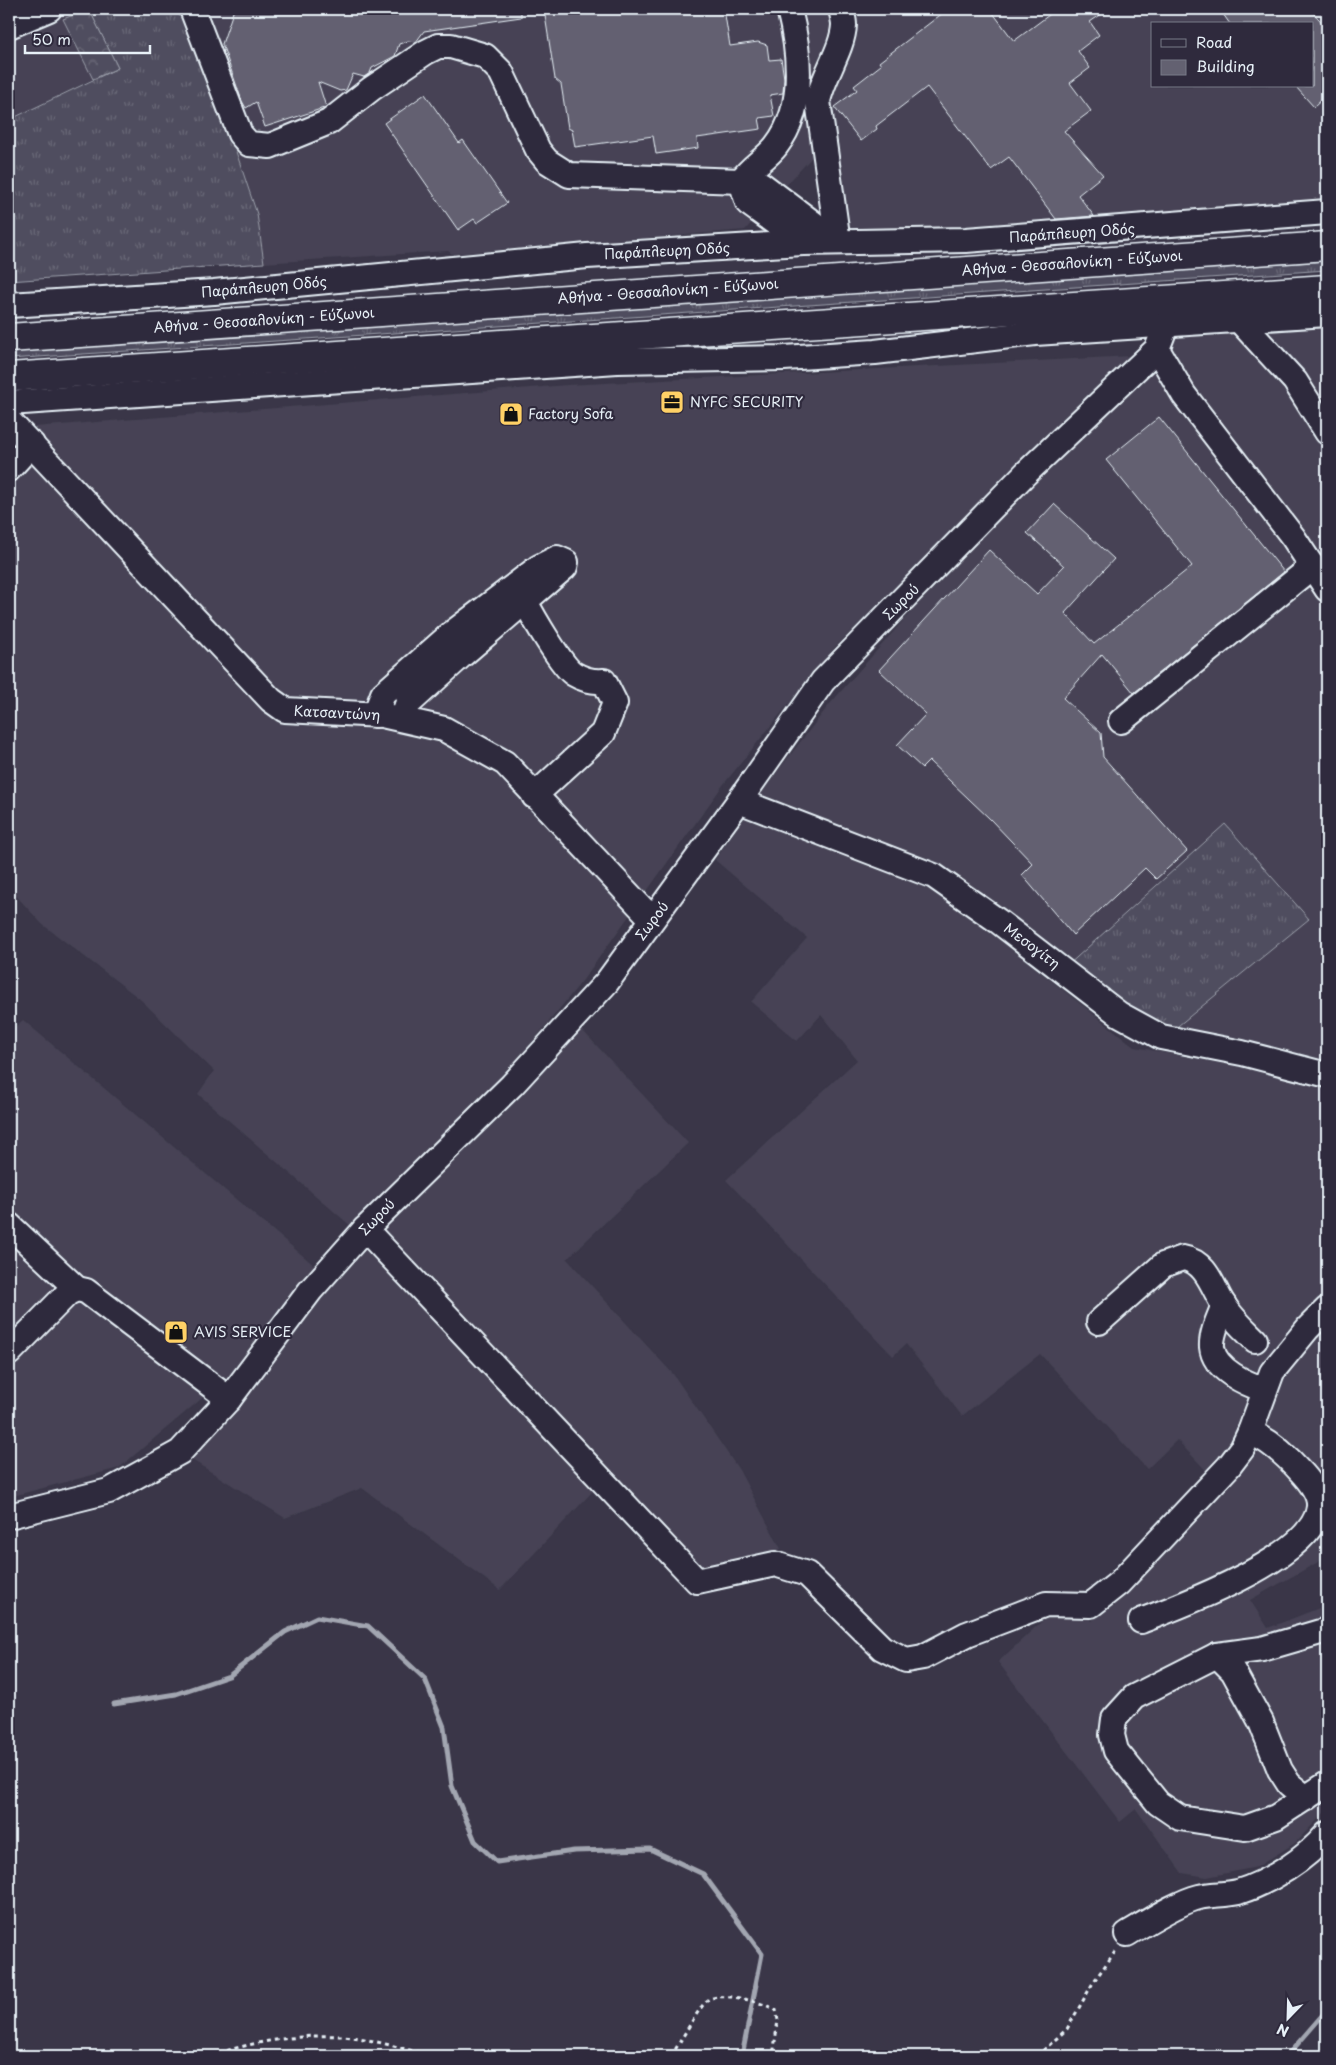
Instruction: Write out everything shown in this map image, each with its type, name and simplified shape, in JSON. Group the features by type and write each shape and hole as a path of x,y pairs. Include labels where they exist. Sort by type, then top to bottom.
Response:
{"highway":[{"name":"Αθήνα - Θεσσαλονίκη - Εύζωνοι","path":"9,338 1327,246"},
{"path":"9,377 1327,289"}],"street":[{"path":"9,26 49,9"},
{"path":"192,9 240,134 249,144 270,146 329,122 372,89 426,52 438,46 451,46 485,56 501,72 538,150 547,161 569,175 741,181 761,184 838,242"},
{"path":"789,9 797,41 797,89 793,114 777,145 746,173 741,181 748,203 803,243"},
{"path":"838,242 818,100 840,40 844,24 841,9"},
{"name":"Παράπλευρη Οδός","path":"9,305 214,292 587,256 803,243 1004,238 1327,212"},
{"path":"9,403 617,361 784,358 875,352 1035,333 1327,314"},
{"path":"1238,319 1295,381 1327,432"},
{"name":"Σωρού","path":"9,1516 109,1491 180,1452 228,1398 310,1291 365,1229 512,1085 607,982 739,801 823,681 1026,473 1157,349 1167,323"},
{"path":"1157,349 1184,395 1312,566 1327,589"},
{"name":"Κατσαντώνη","path":"9,421 271,700 285,710 375,714 444,729 505,763 652,920"},
{"path":"9,469 32,444"},
{"path":"375,714 383,694 451,634 539,567 558,558 566,562 566,567 525,600 407,706 402,720"},
{"path":"1121,721 1312,566"},
{"path":"525,600 534,621 572,673 592,682 604,681 615,703 603,733 534,796"},
{"name":"Μεσογίτη","path":"739,801 934,876 998,921 1119,1014 1161,1037 1242,1053 1327,1075"},
{"path":"9,1225 77,1289 86,1291 99,1300 228,1398"},
{"path":"365,1229 697,1582 775,1564 807,1574 882,1648 906,1660 923,1657 967,1634 1046,1604 1091,1605 1120,1583 1229,1466 1242,1449 1272,1372 1308,1328 1327,1309"},
{"path":"1099,1322 1163,1266 1183,1258 1198,1265 1209,1277 1224,1305 1255,1340"},
{"path":"9,1353 68,1293 77,1289"},
{"path":"1224,1305 1212,1346 1214,1356 1237,1379 1265,1390"},
{"path":"1141,1621 1210,1594 1281,1555 1309,1530 1319,1508 1318,1498 1311,1483 1288,1456 1250,1432"},
{"path":"1327,1630 1262,1649 1217,1655 1134,1697 1114,1719 1112,1735 1116,1751 1158,1803 1180,1818 1245,1828 1276,1817 1327,1784"},
{"path":"1217,1655 1233,1671 1261,1722 1280,1770 1289,1784 1306,1798"},
{"path":"1127,1934 1148,1921 1198,1897 1237,1892 1274,1877 1320,1843 1327,1834"}],"path":[{"path":"1037,2056 1067,2029 1094,1981 1127,1934"},
{"path":"671,2056 707,2001 720,1996 763,2003 776,2010 778,2020 774,2056"},
{"path":"212,2056 225,2051 305,2036 357,2038 433,2056"}],"shaded area":[{"path":"9,9 90,9 63,20 93,79 9,120"},
{"path":"188,9 829,9 832,25 830,45 810,87 806,110 814,155 745,230 452,254 448,251 264,263 257,214"},
{"path":"853,9 1327,9 1327,206 973,232 854,232 847,227 829,111 834,84 851,51 856,21"},
{"path":"1327,326 1327,1067 1173,1030 1067,966 926,862 873,838 759,795 829,705 922,599 1173,338"},
{"path":"1132,356 835,647 723,785 583,980 486,1099 352,1227 198,1094 214,1071 140,999 42,924 9,888 9,429 567,385"},
{"path":"745,816 936,892 953,903 1135,1047 1251,1069 1327,1089 1327,1557 1250,1600 1268,1628 1327,1605 1327,1810 1295,1843 1257,1867 1207,1877 1182,1873 1136,1809 1120,1822 998,1662 1067,1598 1092,1621 1141,1571 1219,1484 1177,1440 1147,1469 1040,1354 962,1416 906,1344 893,1356 726,1180 857,1060 821,1015 797,1041 751,1002 807,938 715,860"},
{"path":"23,1020 315,1266 232,1373 119,1468 9,1497 9,1032"},
{"path":"582,1030 688,1143 567,1259 673,1374 739,1470 781,1549 698,1574 378,1232"},
{"path":"365,1249 593,1491 500,1590 362,1488 285,1518 192,1460 238,1408 279,1346 324,1292"}],"green space":[{"path":"89,9 188,9 257,214 264,263 9,281 9,120 118,68"},
{"path":"89,9 118,68 93,79 63,19"},
{"path":"1327,261 1327,270 9,359 9,350"},
{"path":"1225,824 1309,919 1173,1030 1132,1012 1067,966"}],"building":[{"path":"234,9 521,9 521,17 424,31 416,42 408,41 399,44 395,56 372,68 370,73 364,77 353,74 346,90 340,91 318,82 326,107 265,127 256,102 246,108 242,101 222,44"},
{"path":"544,9 724,9 730,46 758,42 767,45 769,60 781,59 784,78 783,93 770,95 774,116 759,118 761,129 697,138 698,148 656,154 653,136 575,147 572,130 568,128 561,84 555,79"},
{"path":"948,9 990,9 1014,41 1057,9 1109,9 1090,22 1099,35 1078,51 1090,68 1070,83 1091,111 1064,131 1103,175 1078,195 1094,216 1056,219 1009,157 991,170 927,87 876,126 877,129 861,141 834,107 857,90 854,86 881,65 879,62"},
{"path":"1232,9 1310,9 1327,28 1327,95 1314,107 1297,88 1314,88 1314,22 1229,22 1223,14"},
{"path":"425,94 459,143 463,140 507,203 477,223 474,219 458,230 384,123"},
{"path":"1159,417 1284,572 1134,693 1102,654 1063,698 1101,733 1103,757 1187,851 1156,879 1145,868 1073,935 1022,875 1033,864 990,819 929,761 922,768 897,745 926,714 879,670 989,550 1037,594 1064,566 1027,533 1054,504 1114,559 1065,613 1094,644 1192,566 1106,460"}],"waterway":[{"path":"114,1704 176,1694 229,1676 285,1632 317,1617 368,1626 425,1679 444,1727 452,1786 475,1841 497,1862 574,1851 650,1849 703,1874 762,1954 742,2056"},
{"path":"1287,2056 1327,2010"}],"place":[{"name":"NYFC SECURITY","path":"672,402"},
{"name":"Factory Sofa","path":"511,414"},
{"name":"AVIS SERVICE","path":"176,1332"}]}
